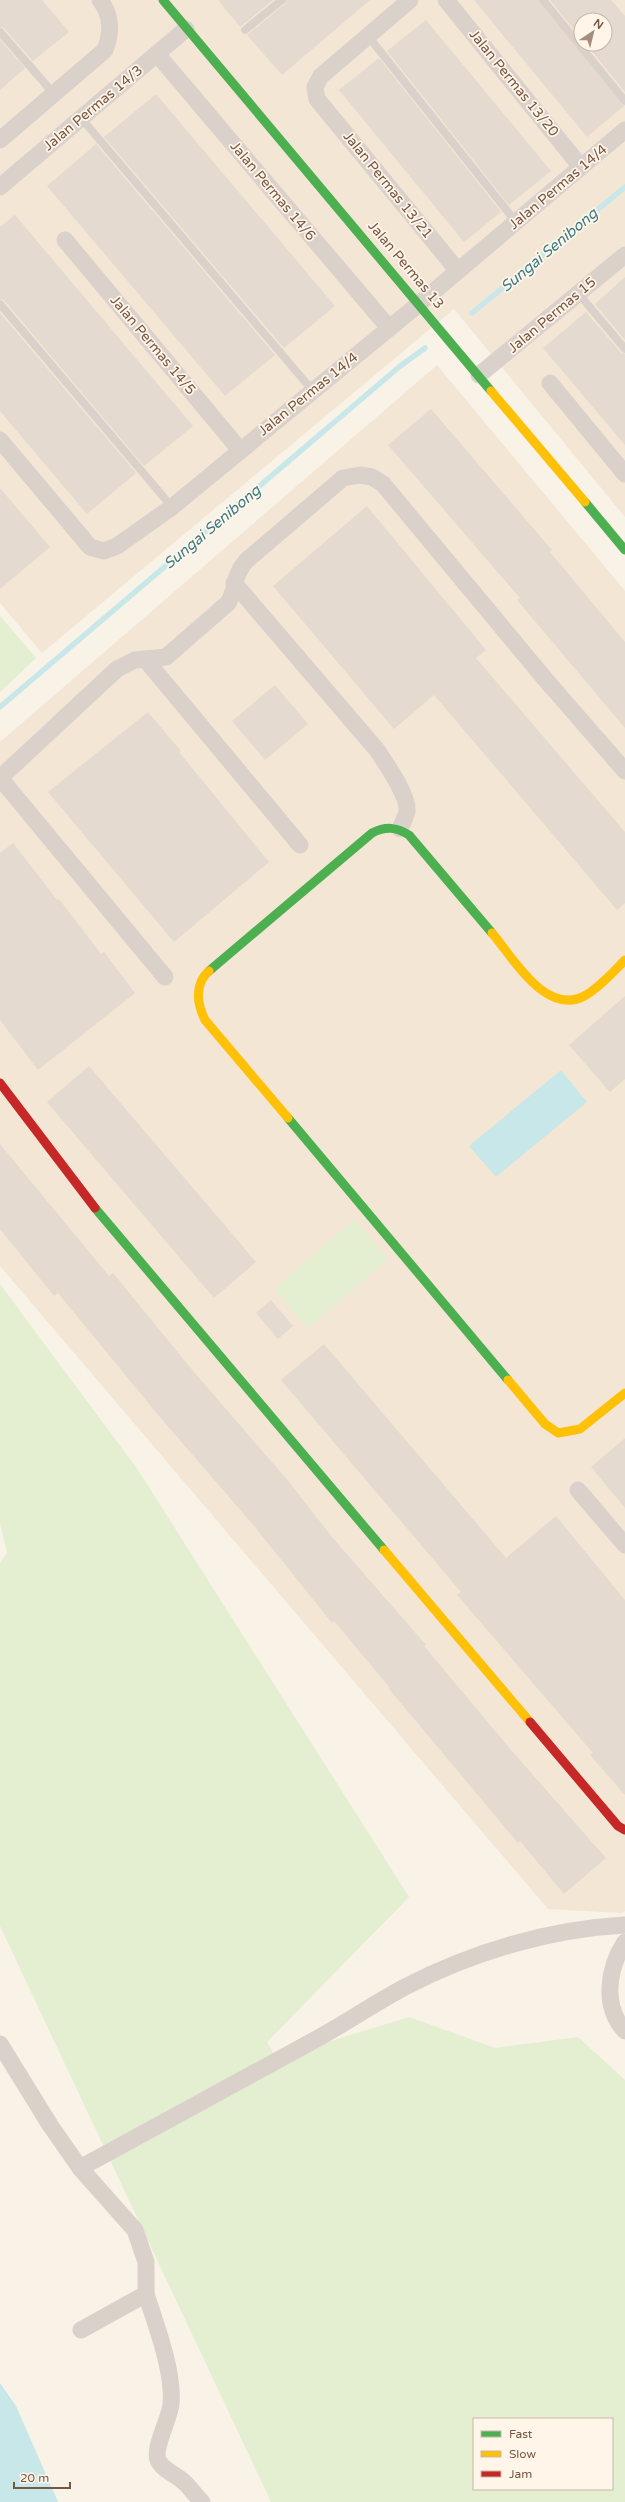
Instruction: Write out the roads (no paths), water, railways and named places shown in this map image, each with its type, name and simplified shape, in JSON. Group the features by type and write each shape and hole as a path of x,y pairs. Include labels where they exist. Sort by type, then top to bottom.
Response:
{"street":[{"path":"0,140 55,95 105,50 109,40 109,15 100,0"},
{"name":"Jalan Permas 13","path":"163,0 186,29 420,303 625,550"},
{"path":"368,36 410,0"},
{"name":"Jalan Permas 13/20","path":"446,0 581,167"},
{"name":"Jalan Permas 14/3","path":"0,187 186,29"},
{"name":"Jalan Permas 13/21","path":"368,36 321,76 315,87 317,100 458,271"},
{"name":"Jalan Permas 14/6","path":"157,54 389,328"},
{"name":"Jalan Permas 14/4","path":"0,440 90,547 104,551 117,546 172,507 420,303 625,130"},
{"name":"Jalan Permas 14/5","path":"65,240 240,450"},
{"name":"Jalan Permas 15","path":"479,375 625,254"},
{"path":"550,382 625,474"},
{"path":"165,976 0,778 116,669 128,662 166,656 228,603 233,592 236,574 246,560 339,481 360,475 378,480 625,771"},
{"path":"234,583 376,750 392,773 407,806 406,814 400,829"},
{"path":"145,659 300,845"},
{"path":"625,960 583,998 563,1003 551,999 542,992 409,835 400,829 390,827 372,833 204,975 197,997 199,1008 205,1020 545,1424 558,1433 580,1429 625,1393"},
{"path":"0,1083 65,1171 114,1231 618,1826 625,1830"},
{"path":"578,1490 625,1545"},
{"path":"80,2168 331,2032 406,1987 467,1960 518,1943 567,1932 625,1925"},
{"path":"625,1942 616,1956 611,1972 611,2003 616,2017 625,2031"},
{"path":"0,2044 50,2125 80,2168 135,2230 146,2262 146,2294 158,2330 170,2379 171,2404 157,2450 158,2460 168,2471 185,2482 202,2502"},
{"path":"81,2330 146,2294"}],"lane":[{"path":"245,30 282,0"},
{"path":"543,0 625,101"},
{"path":"0,32 55,95"},
{"path":"368,36 516,222"},
{"path":"81,118 313,391"},
{"path":"578,293 625,349"},
{"path":"0,304 172,507"}],"water":[{"path":"561,1070 587,1102 496,1177 469,1146"},
{"path":"0,2383 16,2406 58,2502 0,2502"}],"waterway":[{"name":"Sungai Senibong","path":"472,313 625,187"},
{"name":"Sungai Senibong","path":"0,707 399,367 425,348"}]}
